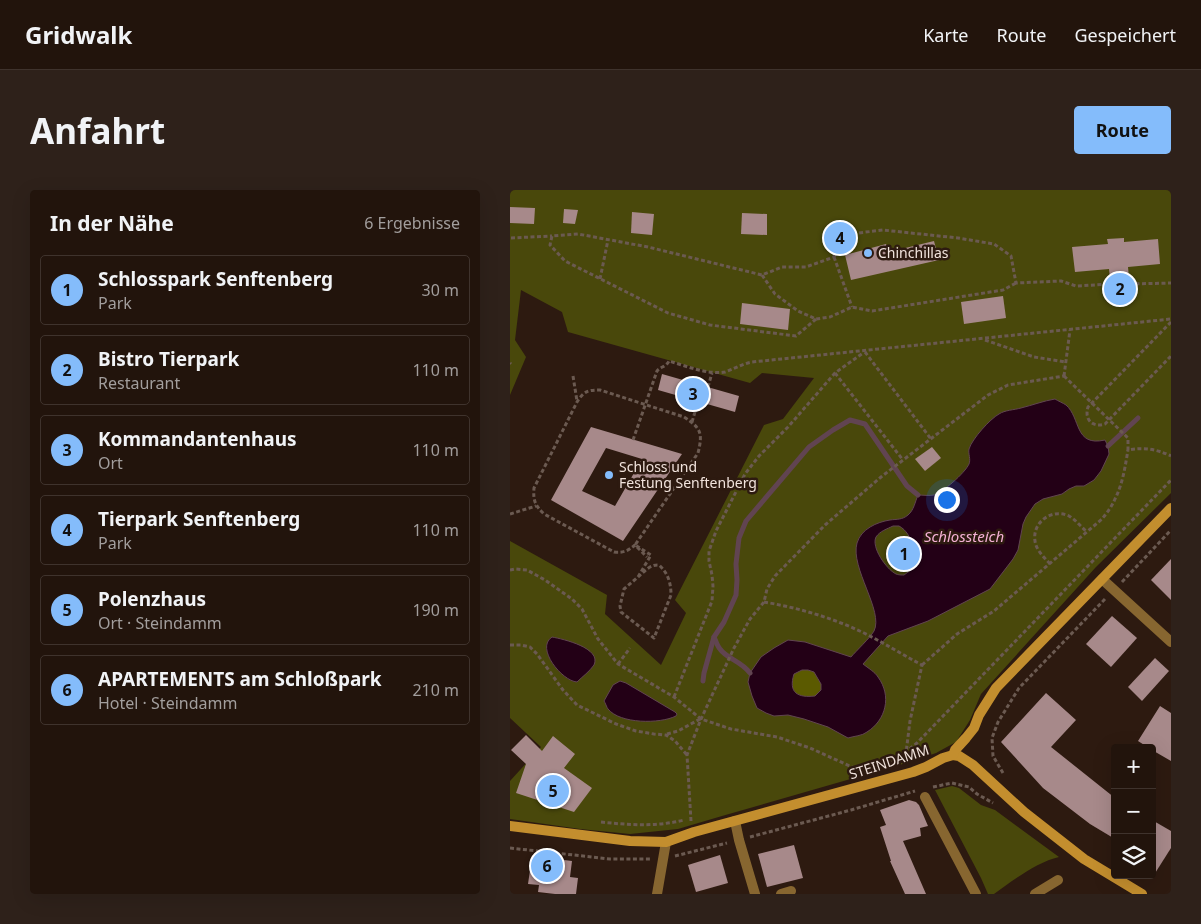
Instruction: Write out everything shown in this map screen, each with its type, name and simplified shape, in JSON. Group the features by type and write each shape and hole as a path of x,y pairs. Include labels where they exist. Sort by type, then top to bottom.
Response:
{"street":[{"name":"STEINDAMM","path":"510,826 630,841 666,842 694,832 926,767 953,754 974,728 996,688 1171,508"},
{"path":"1102,579 1171,642"},
{"path":"953,754 972,765 1024,812 1084,859 1142,894"},
{"path":"925,791 976,894"},
{"path":"735,821 755,894"},
{"path":"657,894 666,842"},
{"path":"1035,894 1058,880"}],"path":[{"path":"511,238 578,234 648,248 762,275 782,267 806,267 834,257 841,244 850,234 883,230 994,244 1011,256 1016,283"},
{"path":"552,236 550,245 565,261 668,313 710,325 796,336 816,319 830,316 852,307 872,311 1003,290 1016,283 1062,281 1076,286 1111,284"},
{"path":"600,279 608,240"},
{"path":"834,257 852,307"},
{"path":"762,275 775,294 798,311 816,319"},
{"path":"1130,284 1171,283"},
{"path":"634,440 656,372 669,361 712,373 726,371 752,362 1171,321"},
{"path":"1171,321 1088,407 1087,417 1090,422 1100,426 1105,424 1171,356"},
{"path":"1064,376 1070,330"},
{"path":"982,339 1034,357 1066,362"},
{"path":"674,697 712,601 713,586 709,551 716,531 745,474 759,456 788,427 835,373 865,352"},
{"path":"865,352 931,439"},
{"path":"708,387 712,373"},
{"path":"835,373 903,460"},
{"path":"573,376 577,402"},
{"path":"906,753 910,721 922,665 957,634 994,611 1102,519 1114,501 1120,487 1125,472 1128,438 1064,376"},
{"path":"691,818 687,755 724,668 750,619 764,602 767,589 775,576 825,525 881,477 988,395 1008,385 1064,376"},
{"path":"590,390 600,390 684,416 699,430 701,439 698,453 635,545 629,550 614,552 544,514 536,506 534,488 577,402 582,395 590,390"},
{"path":"692,422 698,402"},
{"path":"1128,450 1140,448 1154,450 1171,456"},
{"path":"880,766 896,760 918,743 1171,480"},
{"path":"510,514 536,506"},
{"path":"1050,564 1036,548 1034,540 1037,526 1042,520 1048,516 1064,514 1071,517 1087,532"},
{"path":"1004,774 993,756 992,738 998,722 1019,688 1052,656 1171,530"},
{"path":"635,545 647,557"},
{"path":"635,545 651,555 638,577 624,589 620,606 621,612 654,638 671,595 668,575 660,565 653,565 638,577"},
{"path":"510,570 515,568 527,570 572,599 582,609 598,638 618,664 674,697 701,719 731,729 777,737 810,748 863,772 855,774"},
{"path":"764,602 815,614 864,633 922,665"},
{"path":"510,645 530,647 577,705 616,724 636,731 666,735 701,719"},
{"path":"618,664 630,648"},
{"path":"666,735 675,740 687,755"},
{"path":"510,848 610,859 663,858 739,840 952,783 969,787 977,794 997,805"},
{"path":"596,822 660,825 699,816"}],"shaded area":[{"path":"510,190 1171,190 1171,493 1096,567 981,694 970,720 956,742 936,753 678,829 630,834 510,819 510,781 541,747 510,718 510,541 607,595 605,614 661,665 686,613 675,600 764,425 783,419 814,378 762,373 750,383 568,332 562,312 521,290 515,340 526,357 510,395"},
{"path":"802,670 814,672 821,684 821,689 815,696 799,695 792,686 794,674"},
{"path":"952,786 959,788 981,805 995,810 1059,857 1034,867 994,894 988,894 935,790"}],"water":[{"name":"Schlossteich","path":"1055,399 1066,405 1071,411 1083,435 1095,441 1105,440 1109,454 1101,471 1094,480 1084,486 1076,486 1062,494 1043,499 1035,504 1023,524 1018,550 990,589 928,621 888,636 863,664 877,675 885,692 886,700 883,714 874,727 863,734 848,738 828,727 804,719 788,715 774,716 757,708 748,682 750,673 761,657 774,648 788,640 805,642 851,657 874,631 876,623 875,612 862,577 856,553 857,543 862,534 880,522 906,517 912,511 918,495 934,495 953,482 969,464 969,449 974,440 991,420 999,414","holes":["893,526 899,526 908,534 912,546 911,570 904,575 896,574 888,568 877,552 876,537 884,530","802,670 814,672 821,684 821,690 815,696 799,695 794,690 792,686 794,674"]},
{"path":"552,637 580,645 587,649 595,659 594,665 577,682 564,676 548,656 548,642"},
{"path":"620,681 675,712 676,716 669,719 640,721 621,718 614,714 608,709 604,701 613,685"}],"building":[{"path":"510,207 535,208 534,224 510,223"},
{"path":"564,209 578,210 575,224 563,223"},
{"path":"632,212 654,214 652,235 631,233"},
{"path":"742,213 767,214 767,235 741,234"},
{"path":"1124,238 1124,242 1158,239 1160,264 1128,267 1131,298 1112,299 1109,269 1075,272 1072,247 1108,244 1107,239"},
{"path":"934,241 939,260 851,280 845,255 886,244 889,252"},
{"path":"1003,296 1006,318 964,324 961,302"},
{"path":"742,303 790,309 788,330 740,324"},
{"path":"662,374 739,396 735,412 658,390"},
{"path":"591,427 682,454 623,541 551,500","holes":["606,448 642,459 615,506 582,491"]},
{"path":"932,447 941,458 925,471 915,459"},
{"path":"1171,559 1171,600 1151,580"},
{"path":"1112,616 1137,638 1111,667 1086,644"},
{"path":"1155,658 1169,671 1142,701 1128,687"},
{"path":"1046,693 1076,720 1051,747 1111,795 1111,837 1090,824 1043,788 1001,742"},
{"path":"1160,706 1171,713 1171,761 1156,752 1156,744 1143,744 1138,741"},
{"path":"526,735 542,751 553,736 575,754 564,768 592,788 574,812 516,793 526,764 511,750"},
{"path":"909,800 919,805 928,826 920,828 921,836 903,841 926,894 905,894 890,861 880,827 886,825 880,810"},
{"path":"1156,822 1171,831 1171,848 1156,872"},
{"path":"794,845 803,878 767,887 758,854"},
{"path":"720,855 728,883 696,892 688,865"},
{"path":"532,856 572,861 570,877 578,878 576,894 538,892 539,885 528,884"}],"waterway":[{"path":"1108,446 1138,418"},
{"path":"703,681 714,637 724,622 736,595 736,564 739,538 746,521 809,447 850,420 865,424 907,486 918,495"},
{"path":"714,637 723,652 750,673"}],"place":[{"name":"Tierpark Senftenberg","path":"840,238"},
{"name":"Chinchillas","path":"868,253"},
{"name":"Bistro Tierpark","path":"1120,289"},
{"name":"Kommandantenhaus","path":"693,394"},
{"name":"Schloss und Festung Senftenberg","path":"609,475"},
{"name":"Schlosspark Senftenberg","path":"904,554"},
{"name":"Polenzhaus","path":"553,791"},
{"name":"APARTEMENTS am Schloßpark","path":"547,866"}]}
